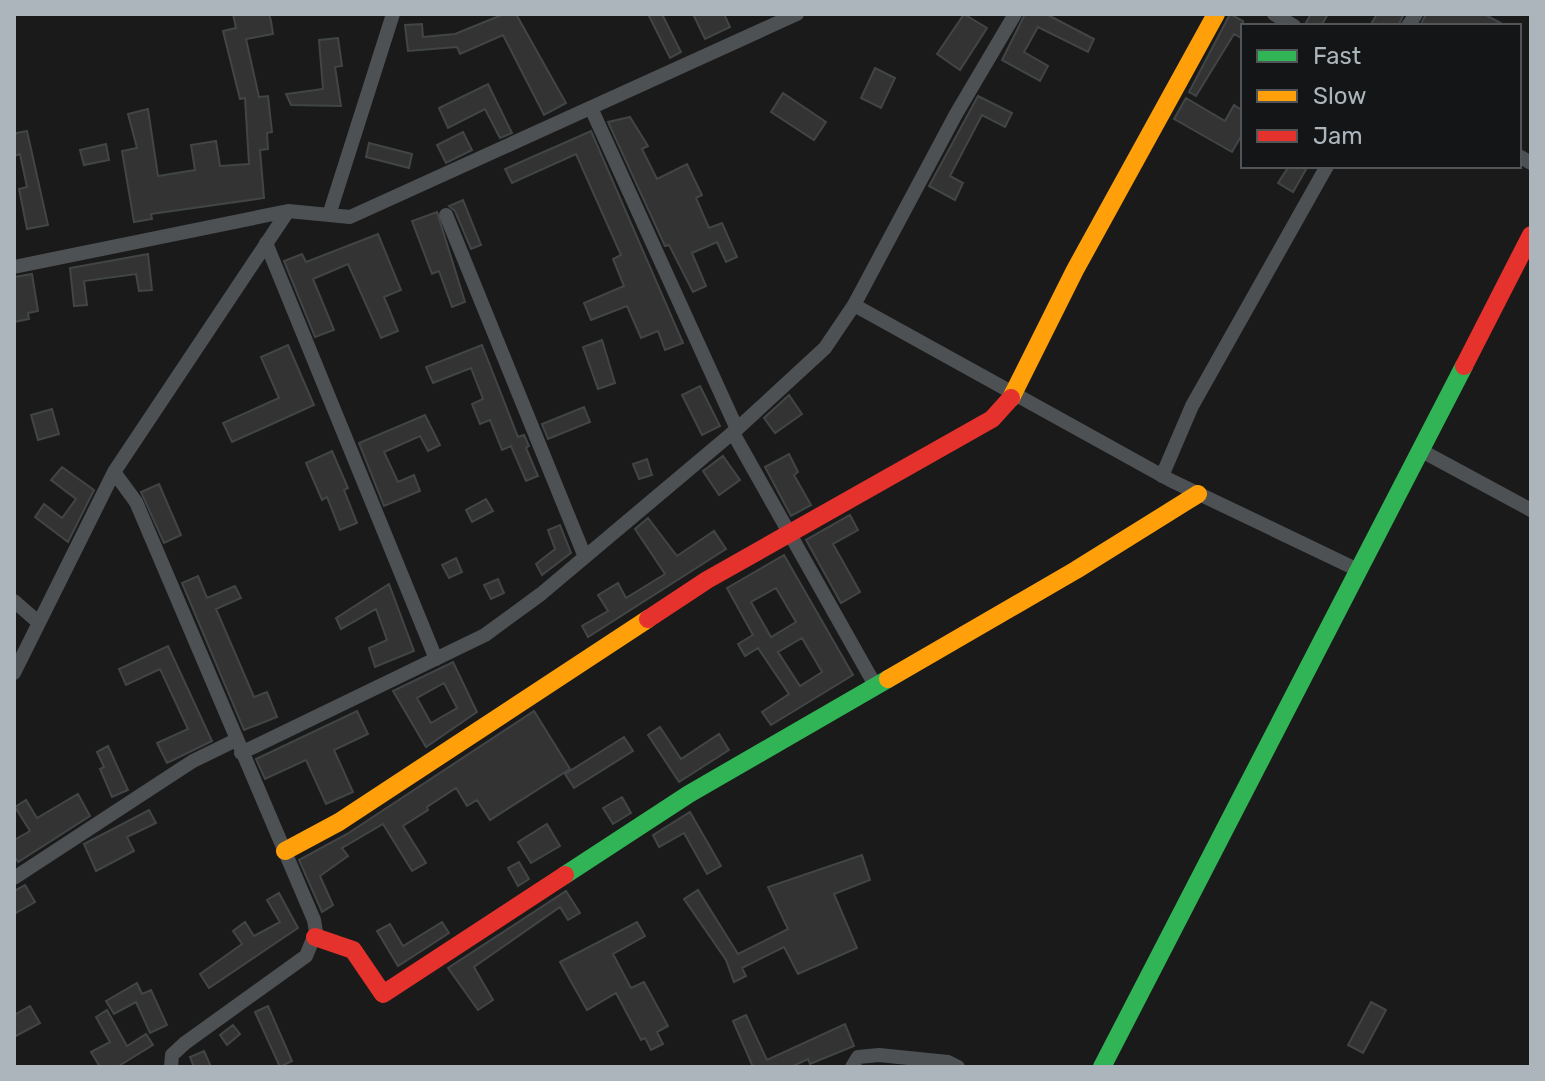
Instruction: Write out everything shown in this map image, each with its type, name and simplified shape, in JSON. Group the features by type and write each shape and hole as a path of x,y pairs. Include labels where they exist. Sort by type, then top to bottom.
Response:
{"street":[{"path":"329,215 393,14"},
{"path":"14,267 288,211 350,217 797,14"},
{"path":"14,878 193,761 238,747 485,635 585,557 735,431 825,348 854,305 956,114 1015,14"},
{"path":"285,851 339,822 707,580 788,531 992,419 1014,395 1075,270 1216,14"},
{"path":"591,108 735,431 875,685"},
{"path":"1162,476 1192,406 1326,168"},
{"path":"14,673 114,472 288,211"},
{"path":"446,215 585,557"},
{"path":"1102,1067 1531,235"},
{"path":"266,243 436,659"},
{"path":"854,305 1162,476 1358,570"},
{"path":"1420,450 1531,510"},
{"path":"114,472 136,502 314,920 315,937 306,956 185,1043 172,1055 171,1067"},
{"path":"315,937 353,950 383,994 689,794 1076,570 1198,494"},
{"path":"14,601 38,622"},
{"path":"852,1067 858,1057 879,1055 948,1062 958,1067"}],"building":[{"path":"233,14 269,14 271,21 273,34 246,39 259,97 268,96 272,132 267,133 268,149 260,150 264,198 151,214 152,219 134,222 122,151 137,148 128,114 148,109 158,176 195,170 191,145 216,141 220,166 249,164 245,98 240,99 223,31 236,28"},
{"path":"504,14 516,14 566,103 544,115 503,35 460,54 457,47 408,51 405,25 422,24 423,37 455,34"},
{"path":"648,14 662,14 681,52 670,58"},
{"path":"693,14 724,14 730,27 705,39"},
{"path":"964,14 987,28 960,70 937,54"},
{"path":"1025,14 1046,14 1094,39 1088,52 1038,27 1024,52 1048,66 1040,81 1002,60"},
{"path":"1230,14 1243,21 1241,38 1234,34 1196,96 1189,92"},
{"path":"1311,14 1328,14 1322,24 1305,24"},
{"path":"1377,14 1404,14 1399,24 1371,24"},
{"path":"1426,14 1484,14 1502,24 1421,24"},
{"path":"338,38 342,66 335,67 341,106 291,105 286,94 323,89 319,40"},
{"path":"875,68 895,78 881,108 861,98"},
{"path":"488,84 512,133 500,138 485,109 448,128 439,108"},
{"path":"783,93 826,122 814,140 771,112"},
{"path":"978,96 1012,113 1005,127 982,115 950,176 963,183 955,200 929,186"},
{"path":"1186,98 1225,121 1234,105 1241,110 1241,136 1232,152 1174,119"},
{"path":"630,117 648,146 642,149 657,179 687,164 702,195 696,198 709,228 722,223 737,257 726,262 717,242 692,253 706,286 693,292 669,245 665,246 608,122"},
{"path":"27,131 48,225 27,229 19,189 27,187 20,154 14,156 14,140 16,133"},
{"path":"591,131 683,343 665,350 658,331 641,338 627,306 591,320 584,303 624,286 613,259 621,255 576,154 512,183 505,169"},
{"path":"463,132 472,150 446,163 437,145"},
{"path":"369,143 412,154 409,168 366,157"},
{"path":"106,144 109,160 84,165 80,150"},
{"path":"1288,168 1307,168 1293,192 1278,183"},
{"path":"463,200 481,245 471,249 455,211 449,206"},
{"path":"437,212 465,302 452,307 439,271 432,274 412,221"},
{"path":"378,234 401,290 384,297 398,331 381,338 348,264 313,279 334,330 315,337 284,261 302,254 306,262"},
{"path":"148,254 152,290 139,291 136,274 84,281 87,305 74,306 70,268"},
{"path":"32,274 38,311 28,313 29,319 14,322 14,277"},
{"path":"602,340 615,383 598,389 583,347"},
{"path":"288,345 314,405 232,442 223,423 279,398 261,357"},
{"path":"482,345 518,437 524,435 529,446 526,448 538,476 526,481 511,446 502,450 490,420 480,424 472,404 483,399 471,368 433,383 426,367"},
{"path":"700,386 720,426 702,435 682,395"},
{"path":"789,395 802,414 775,433 764,418"},
{"path":"584,407 590,422 548,439 542,424"},
{"path":"52,409 59,434 38,440 31,415"},
{"path":"425,415 440,445 428,451 420,436 384,452 398,482 414,475 420,491 384,506 359,443"},
{"path":"332,451 348,488 344,490 357,523 340,530 327,497 322,500 306,463"},
{"path":"789,454 798,472 794,475 811,505 791,516 765,467"},
{"path":"723,456 740,480 719,495 703,471"},
{"path":"647,459 652,475 639,479 633,464"},
{"path":"62,467 94,490 68,542 35,517 44,504 62,518 76,499 51,480"},
{"path":"159,484 181,535 164,543 141,492"},
{"path":"486,499 493,511 472,522 466,510"},
{"path":"850,515 858,530 833,544 860,592 841,603 806,540"},
{"path":"648,518 677,556 714,531 726,549 588,637 582,626 608,611 598,595 618,583 626,598 665,574 635,529"},
{"path":"560,525 571,553 542,575 536,564 555,549 548,530"},
{"path":"784,555 853,675 771,725 762,712 789,694 758,648 745,656 738,644 753,635 727,588","holes":["776,588 796,622 771,637 751,602","802,638 822,672 800,686 778,652"]},
{"path":"456,558 462,572 449,578 442,565"},
{"path":"198,576 207,598 235,586 241,598 216,609 254,697 267,692 277,717 244,730 182,583"},
{"path":"498,579 504,593 491,599 484,585"},
{"path":"389,584 414,651 375,667 369,648 387,640 376,609 341,629 336,618"},
{"path":"168,646 212,741 167,763 157,743 188,729 160,669 126,685 119,669"},
{"path":"453,662 477,712 426,747 393,691","holes":["444,683 457,708 431,723 417,698"]},
{"path":"357,711 368,734 334,750 353,792 326,804 306,760 265,779 256,759"},
{"path":"534,711 570,769 490,820 477,800 467,806 456,788 403,826 426,863 412,871 383,824 342,848 348,856 320,876 333,905 322,912 299,860 347,834"},
{"path":"660,727 681,759 719,734 729,750 679,782 648,735"},
{"path":"624,737 633,751 574,788 565,774"},
{"path":"108,746 128,790 112,797 100,769 104,767 97,752"},
{"path":"78,794 90,816 18,862 14,855 14,840 30,831 15,807 26,800 37,818"},
{"path":"622,797 631,813 613,824 603,808"},
{"path":"149,810 156,823 127,837 134,851 96,871 84,844"},
{"path":"690,812 721,866 707,874 684,833 659,847 653,835"},
{"path":"547,824 560,846 531,863 518,842"},
{"path":"862,855 870,880 834,894 857,948 798,974 784,947 742,968 746,976 734,982 726,960 684,899 698,890 738,954 788,929 768,887"},
{"path":"519,862 529,879 518,886 508,868"},
{"path":"25,885 35,902 14,914 14,891"},
{"path":"566,891 580,913 568,920 560,907 474,967 493,1000 478,1010 448,968"},
{"path":"279,893 298,928 209,988 200,974 242,944 233,931 245,922 254,936 280,922 267,900"},
{"path":"442,922 449,933 398,966 377,931 390,924 403,946"},
{"path":"637,922 645,936 613,954 631,988 644,982 668,1026 657,1032 663,1044 651,1050 645,1038 641,1040 616,993 587,1010 560,962"},
{"path":"137,983 142,994 151,990 167,1025 150,1033 136,1002 114,1014 106,1001"},
{"path":"1371,1002 1386,1010 1363,1053 1348,1045"},
{"path":"30,1006 40,1023 14,1037 14,1015"},
{"path":"268,1006 292,1061 280,1067 255,1012"},
{"path":"107,1010 127,1046 146,1034 153,1045 117,1067 100,1067 91,1052 110,1042 96,1017"},
{"path":"746,1015 767,1060 845,1024 854,1046 810,1064 808,1059 791,1067 753,1067 733,1021"},
{"path":"233,1025 240,1034 227,1045 220,1035"},
{"path":"204,1051 211,1067 194,1067 190,1057"}],"traffic: fast":[{"path":"1102,1067 1464,366"},
{"path":"565,875 689,794 888,679"}],"traffic: slow":[{"path":"1011,398 1075,270 1216,14"},
{"path":"888,679 1076,570 1198,494"},
{"path":"285,851 339,822 648,619"}],"traffic: jam":[{"path":"1464,366 1531,235"},
{"path":"648,619 707,580 992,419 1011,398"},
{"path":"315,937 353,950 383,994 565,875"}]}
